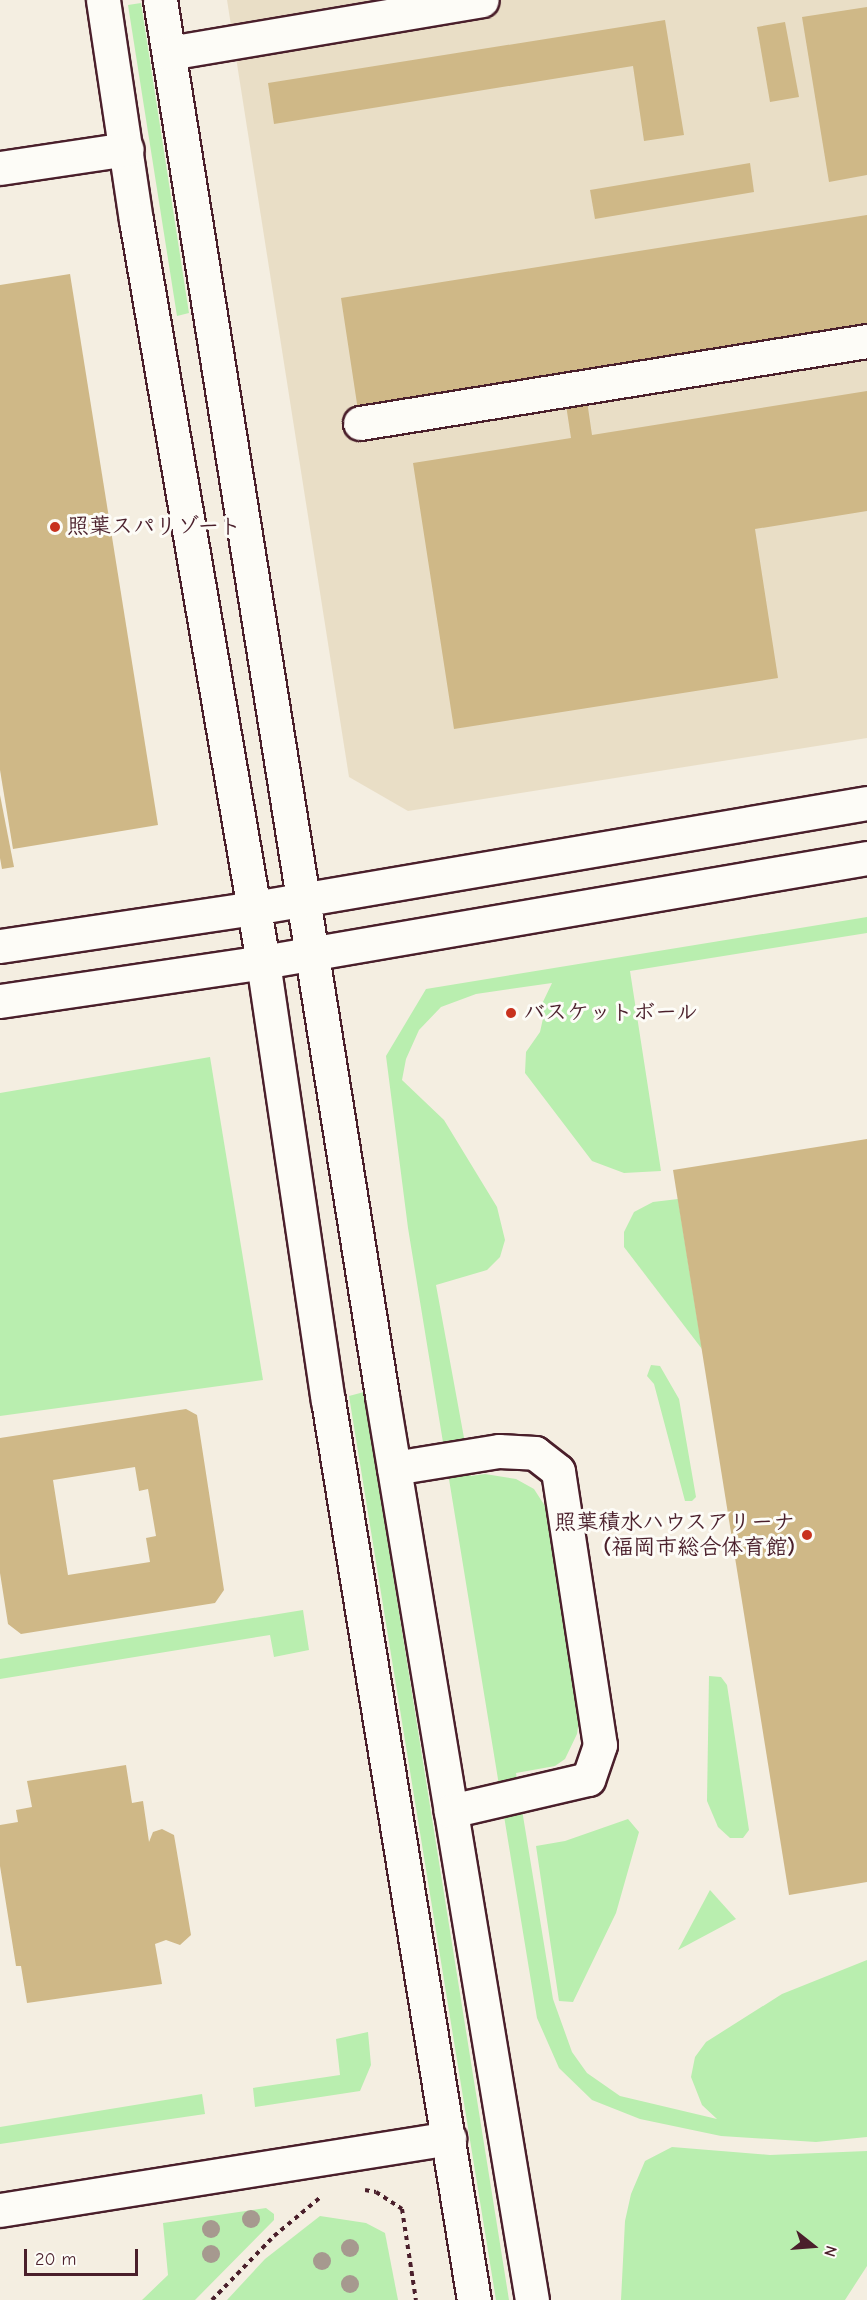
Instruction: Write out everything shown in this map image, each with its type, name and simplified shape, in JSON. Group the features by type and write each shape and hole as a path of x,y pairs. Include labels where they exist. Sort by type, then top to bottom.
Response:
{"street":[{"path":"103,0 263,962 328,1400 474,2300"},
{"path":"160,0 394,1468 532,2300"},
{"path":"169,53 482,0"},
{"path":"0,168 127,149"},
{"path":"360,423 867,341"},
{"path":"0,946 254,908 867,803"},
{"path":"0,1001 312,954 867,858"},
{"path":"394,1468 499,1451 535,1453 558,1471 600,1745 588,1779 451,1811"},
{"path":"0,2210 449,2138"}],"path":[{"path":"355,2189 376,2192 402,2209 416,2300"},
{"path":"212,2300 274,2236 325,2194"}],"shaded area":[{"path":"227,0 867,0 867,738 408,811 349,777"}],"green space":[{"path":"141,3 189,313 177,316 128,5"},
{"path":"867,917 867,933 630,971 661,1171 624,1173 592,1161 525,1073 526,1052 540,1032 544,1014 541,1006 552,983 476,994 441,1007 419,1030 406,1059 402,1080 444,1120 497,1207 505,1240 500,1257 487,1270 436,1285 471,1476 485,1474 516,1479 534,1489 554,1520 581,1707 577,1734 565,1759 555,1766 516,1773 553,1999 572,2052 587,2073 620,2096 717,2119 702,2105 691,2077 695,2057 706,2042 782,1994 867,1960 867,2137 816,2142 721,2136 640,2119 592,2100 559,2068 537,2018 408,1228 386,1056 426,989"},
{"path":"210,1057 263,1380 0,1416 0,1093"},
{"path":"678,1199 702,1349 624,1247 624,1232 634,1212 653,1202"},
{"path":"651,1365 660,1366 679,1399 696,1497 692,1501 685,1501 654,1384 647,1376"},
{"path":"364,1392 509,2300 496,2300 349,1396"},
{"path":"303,1610 309,1650 274,1657 270,1635 0,1679 0,1659"},
{"path":"709,1676 721,1677 727,1685 749,1830 743,1838 730,1838 718,1827 707,1801"},
{"path":"628,1819 639,1832 616,1913 573,2002 559,2001 536,1846 565,1841"},
{"path":"710,1890 736,1919 678,1950"},
{"path":"368,2032 371,2065 360,2091 255,2107 253,2088 340,2075 336,2039"},
{"path":"202,2094 205,2114 0,2144 0,2127"},
{"path":"672,2147 770,2155 867,2151 867,2266 845,2300 621,2300 625,2221 631,2194 645,2161"},
{"path":"266,2208 274,2214 274,2220 195,2300 142,2300 168,2275 163,2223"},
{"path":"320,2216 366,2223 385,2233 398,2300 227,2300 265,2259"}],"building":[{"path":"867,7 867,175 829,182 802,17"},
{"path":"665,20 684,135 644,141 633,66 274,124 268,83"},
{"path":"785,22 799,97 770,102 757,27"},
{"path":"750,163 754,192 595,219 590,190"},
{"path":"867,215 867,342 585,387 592,435 867,391 867,511 755,529 778,678 454,729 413,463 571,438 563,385 359,417 341,298"},
{"name":"照葉スパリゾート","path":"70,274 158,825 13,849 0,770 0,285"},
{"path":"0,795 14,867 2,869 0,858"},
{"name":"照葉積水ハウスアリーナ (福岡市総合体育館)","path":"867,1139 867,1882 789,1895 673,1170"},
{"path":"186,1409 197,1415 224,1590 215,1603 21,1634 8,1624 0,1573 0,1438","holes":["135,1467 139,1491 148,1489 156,1536 146,1538 150,1562 68,1575 53,1480"]},
{"path":"126,1765 132,1803 143,1801 149,1842 153,1832 162,1829 174,1835 191,1935 180,1945 166,1940 155,1944 162,1984 27,2003 21,1966 16,1966 0,1866 0,1825 18,1822 16,1810 32,1807 27,1781"}],"place":[{"name":"照葉スパリゾート","path":"55,527"},
{"name":"バスケットボール","path":"511,1013"},
{"name":"照葉積水ハウスアリーナ (福岡市総合体育館)","path":"807,1535"}]}
